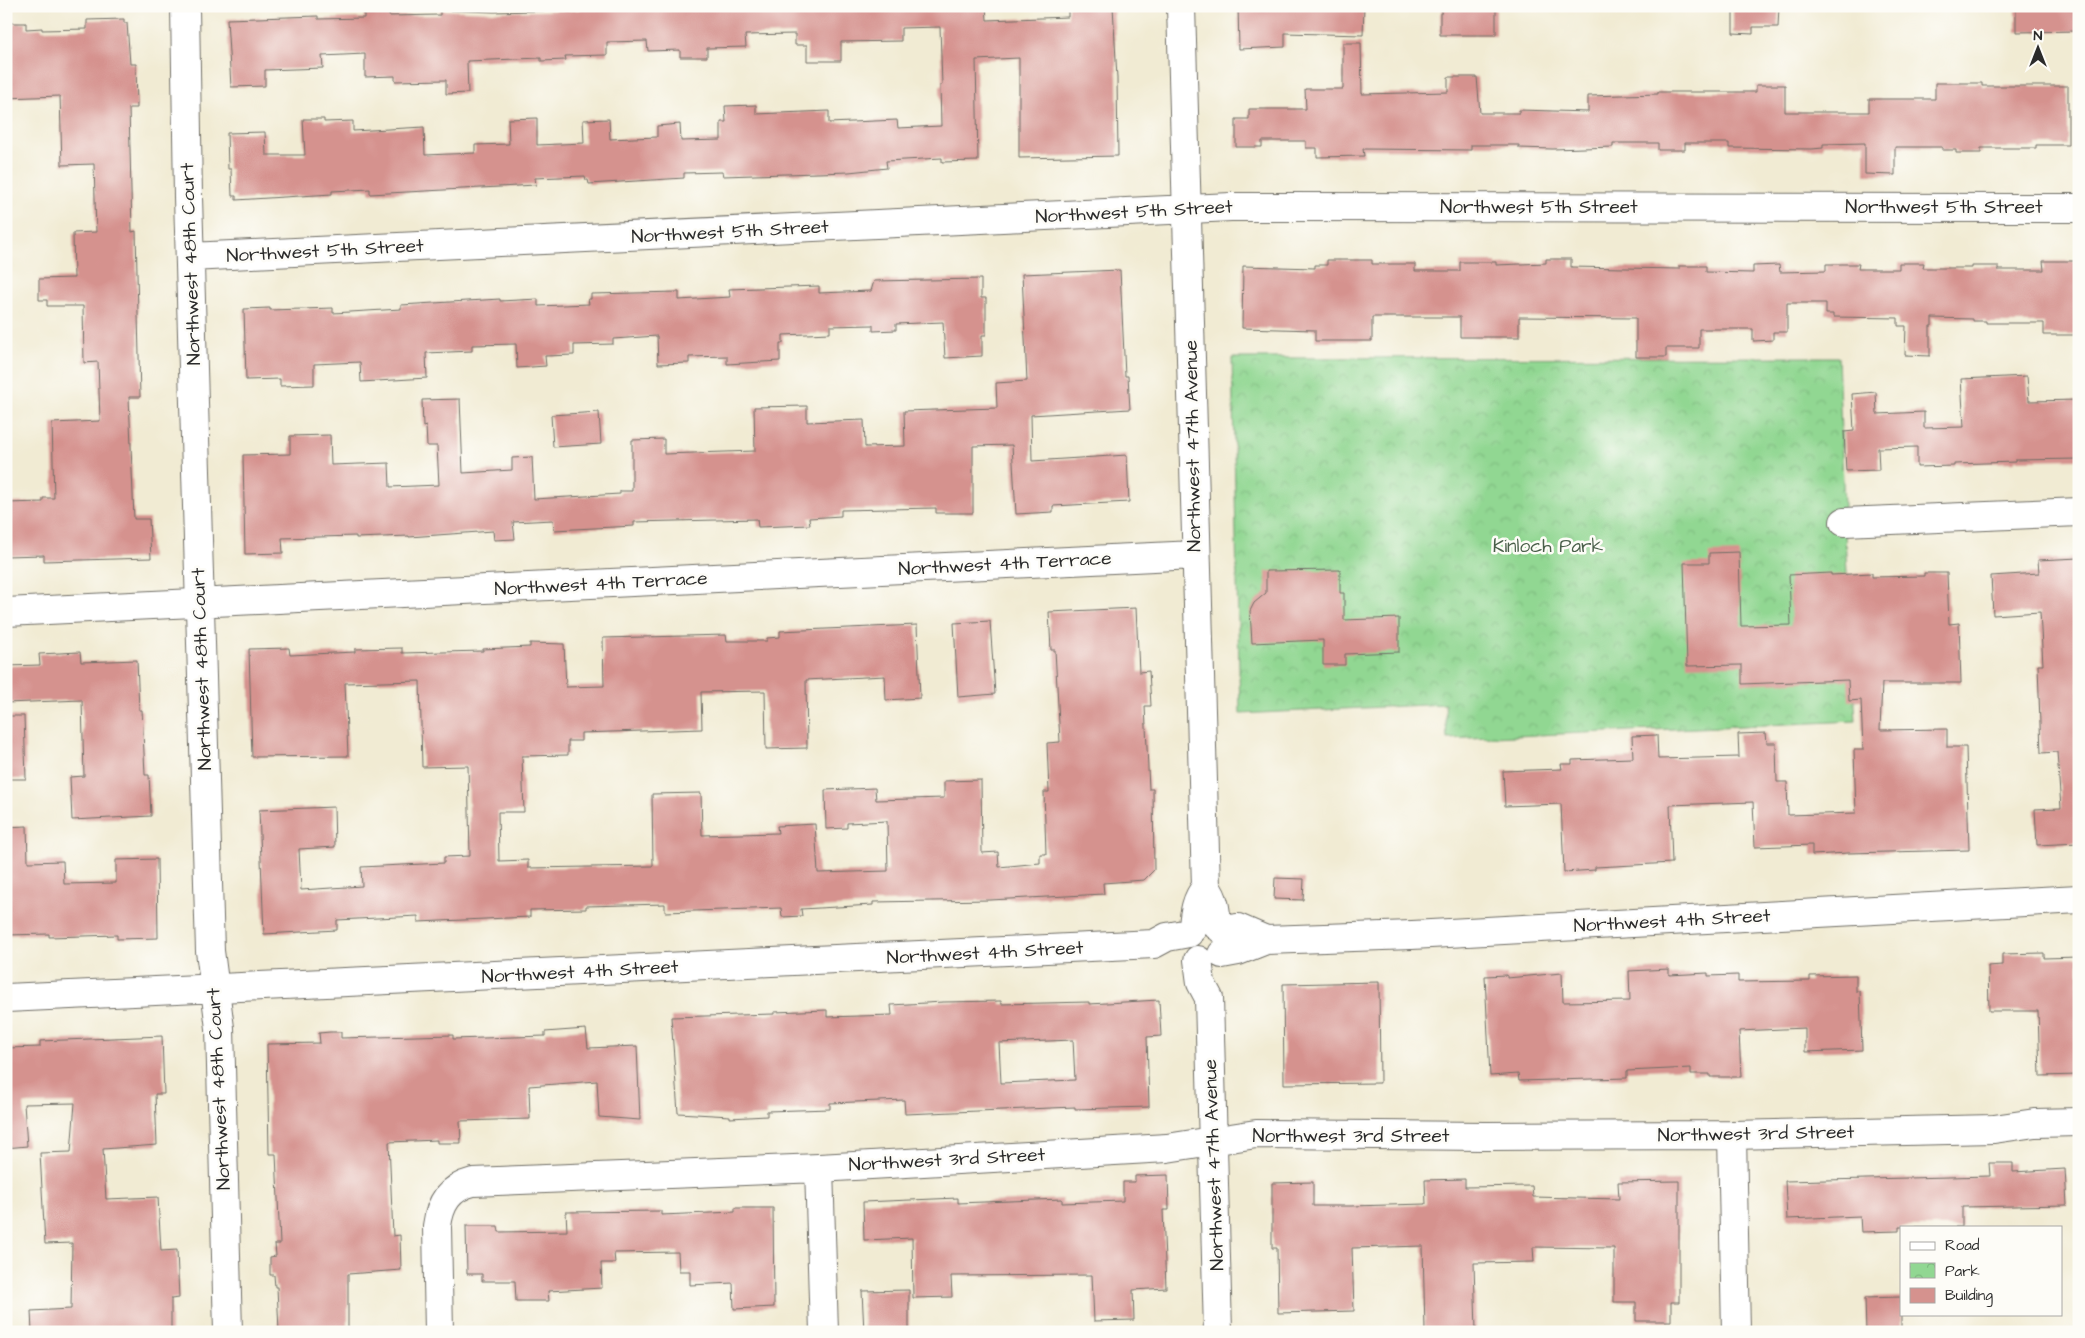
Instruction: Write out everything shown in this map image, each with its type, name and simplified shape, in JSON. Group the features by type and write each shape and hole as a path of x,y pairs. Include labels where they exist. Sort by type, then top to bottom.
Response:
{"street":[{"name":"Northwest 48th Court","path":"185,6 190,257 210,941 220,1028 228,1332"},
{"name":"Northwest 47th Avenue","path":"1181,6 1195,555 1206,886 1195,908 1218,975 1216,985 1209,998 1218,1332"},
{"name":"Northwest 5th Street","path":"190,257 1231,207 2079,208"},
{"path":"1844,522 2079,512"},
{"name":"Northwest 4th Terrace","path":"6,612 1195,555"},
{"name":"Northwest 4th Street","path":"6,998 215,990 1154,944 1163,950 1206,943 1238,928 1266,940 1412,935 2079,899"},
{"name":"Northwest 3rd Street","path":"439,1332 437,1226 442,1204 448,1195 463,1185 473,1182 819,1168 1167,1148 1256,1134 1476,1136 1732,1135 1994,1129 2035,1123 2079,1122"},
{"path":"1732,1135 1736,1332"},
{"path":"819,1168 824,1332"}],"green space":[{"name":"Kinloch Park","path":"1838,357 1846,556 1856,721 1447,739 1445,704 1240,714 1232,358"}],"building":[{"path":"581,6 986,6 987,20 1068,17 1068,6 1113,6 1117,78 1118,156 1019,158 1019,58 976,60 978,161 942,162 942,158 886,161 887,168 849,172 723,176 722,172 684,173 684,178 589,184 585,176 535,178 536,185 370,194 370,189 332,191 332,194 236,200 236,196 232,196 231,169 228,169 227,133 265,132 266,155 305,155 303,119 324,119 324,122 353,121 353,131 424,127 425,155 475,153 475,145 509,144 508,119 537,118 537,145 584,143 583,120 609,119 610,139 657,137 657,126 680,124 681,141 721,140 721,122 726,122 725,106 756,105 756,114 829,111 829,123 897,120 898,128 941,126 940,27 901,28 901,41 841,42 841,61 807,61 807,45 795,45 795,34 745,35 746,47 707,48 707,57 680,57 680,50 648,51 647,41 607,42 607,55 565,56 566,60 541,61 541,58 467,61 468,93 446,94 446,80 395,81 395,76 365,77 365,54 322,56 323,68 265,70 265,86 231,87 227,19 318,16 318,19 364,18 364,14 389,13 389,16 440,15 440,10 494,12 576,10 581,9"},
{"path":"1238,6 1364,6 1363,35 1285,33 1285,47 1239,49"},
{"path":"1442,6 1496,6 1496,35 1440,35 1440,13 1442,13"},
{"path":"1733,6 1779,6 1778,27 1753,27 1753,34 1733,33"},
{"path":"2016,6 2079,6 2079,31 2016,32"},
{"path":"124,19 124,23 127,23 130,64 136,64 137,108 129,108 132,232 136,231 140,397 129,397 134,519 149,519 151,558 44,561 44,555 6,556 6,503 43,502 43,498 54,498 52,423 100,421 98,362 84,363 83,306 47,306 47,300 39,300 39,279 74,278 73,233 96,232 94,164 62,165 60,96 6,98 6,23 26,23 26,29 87,29 87,20"},
{"path":"1343,43 1361,43 1362,94 1448,92 1448,77 1477,77 1480,113 1519,113 1519,110 1588,112 1588,96 1658,94 1658,92 1756,92 1756,85 1785,85 1785,112 1869,112 1869,99 1935,99 1935,83 1982,83 1982,86 2068,86 2068,145 2036,145 2036,148 1981,148 1981,153 1956,153 1956,150 1942,150 1942,147 1895,147 1895,175 1865,174 1865,143 1823,144 1823,148 1812,149 1729,148 1729,143 1685,143 1685,150 1658,150 1658,143 1613,143 1613,147 1553,149 1519,148 1519,145 1471,145 1471,150 1363,149 1364,156 1317,157 1317,148 1306,148 1306,141 1262,141 1262,147 1236,147 1236,119 1249,119 1249,109 1306,109 1305,89 1343,89"},
{"path":"1546,259 1571,259 1571,267 1679,269 1679,266 1706,266 1706,272 1753,273 1753,266 1779,265 1780,272 1826,271 1826,264 1859,264 1858,269 1899,269 1899,263 1924,263 1923,268 1998,266 1998,270 2044,270 2043,261 2079,261 2077,335 2044,335 2044,323 1986,323 1986,321 1973,321 1973,319 1932,318 1932,326 1930,326 1930,356 1905,355 1906,326 1898,326 1898,318 1833,317 1833,314 1826,314 1826,303 1787,303 1787,332 1773,332 1773,340 1753,341 1753,329 1699,329 1699,348 1666,348 1666,357 1636,357 1636,318 1519,317 1519,337 1460,337 1460,317 1372,317 1372,341 1315,341 1315,330 1242,328 1243,266 1315,268 1315,265 1327,265 1327,260 1372,260 1372,264 1415,264 1415,271 1460,271 1460,262 1496,262 1496,265 1546,263"},
{"path":"1120,270 1125,376 1128,376 1130,409 1031,415 1032,461 1127,455 1129,502 1053,506 1053,512 1016,514 1012,445 973,446 973,513 936,513 936,508 841,510 841,516 809,518 810,525 758,527 757,519 634,522 634,526 554,530 553,520 513,522 515,539 494,540 493,531 409,537 282,538 283,553 245,554 243,455 290,454 290,436 330,435 331,465 389,463 390,487 439,485 437,446 427,446 426,426 423,427 422,400 460,399 463,473 512,470 512,458 532,457 534,499 620,494 620,491 632,491 632,440 664,439 664,454 755,451 754,407 807,406 807,422 864,420 865,447 905,446 904,411 997,408 996,383 1027,381 1022,274"},
{"path":"981,279 981,298 986,298 986,335 982,335 982,356 945,358 943,322 896,324 896,330 873,331 873,325 830,326 830,333 783,335 783,343 780,343 780,361 727,364 727,356 689,357 689,363 658,364 657,336 613,339 613,344 574,345 574,355 545,356 546,366 517,368 516,344 472,345 472,351 426,353 427,378 361,382 360,362 314,364 314,385 280,386 280,379 246,380 244,309 333,308 333,313 401,309 401,305 500,299 500,301 538,299 538,306 589,304 588,299 591,299 591,294 679,292 679,300 730,297 729,289 819,286 819,293 871,291 874,281"},
{"path":"2027,376 2029,401 2079,400 2079,459 2015,460 2015,462 1917,467 1917,447 1878,448 1879,470 1846,471 1844,432 1854,431 1852,394 1876,392 1877,414 1924,412 1924,428 1964,427 1961,379"},
{"path":"599,412 601,444 553,447 551,415"},
{"path":"1739,552 1741,626 1791,625 1789,575 1872,573 1872,577 1924,576 1924,573 1947,573 1949,624 1959,623 1961,683 1882,683 1880,730 1947,729 1947,747 1966,747 1969,850 1812,855 1812,845 1755,847 1753,802 1670,805 1672,863 1595,867 1595,870 1564,872 1561,804 1505,806 1503,771 1562,769 1561,764 1572,764 1572,760 1633,758 1632,736 1657,735 1658,759 1739,757 1738,734 1766,733 1767,743 1776,743 1777,782 1787,782 1788,815 1856,813 1854,750 1863,750 1861,700 1849,701 1848,680 1742,684 1742,665 1687,666 1684,563 1709,563 1709,553"},
{"path":"2079,558 2079,843 2037,845 2035,809 2061,808 2057,752 2041,753 2038,665 2043,665 2040,612 1993,615 1991,576 2039,573 2038,560"},
{"path":"1340,570 1340,593 1344,593 1344,620 1399,618 1399,652 1345,654 1345,665 1323,665 1323,640 1252,643 1250,611 1254,603 1266,593 1266,571"},
{"path":"1136,608 1139,672 1149,671 1151,706 1145,706 1149,789 1153,789 1154,870 1144,880 1103,883 1104,894 990,900 873,902 873,905 801,909 802,916 782,917 781,908 665,912 665,904 586,906 586,909 530,910 530,917 418,922 418,916 337,920 337,930 264,934 259,810 334,807 335,847 299,849 301,890 362,886 361,867 444,863 444,857 470,856 468,766 422,767 420,681 345,683 348,756 252,757 249,649 289,648 290,655 355,652 355,649 402,648 402,653 483,651 483,649 530,647 530,643 564,644 566,687 604,686 603,638 726,635 727,641 767,641 767,638 780,637 780,631 917,625 920,698 886,700 885,676 806,680 807,748 766,749 765,691 701,692 702,729 581,733 581,741 568,741 568,755 522,756 524,812 498,812 499,861 528,860 528,868 653,866 652,794 701,793 702,835 778,833 777,826 815,824 818,873 888,871 887,821 847,823 847,828 826,829 825,790 875,788 876,800 944,798 944,781 981,780 982,853 998,852 999,867 1040,863 1040,854 1046,854 1044,792 1049,792 1047,743 1060,742 1055,650 1051,650 1049,612"},
{"path":"990,621 995,694 958,697 954,623"},
{"path":"80,652 81,662 137,660 139,710 142,710 145,775 149,775 151,816 72,820 70,777 84,776 82,700 6,703 6,666 40,665 39,654"},
{"path":"6,716 24,716 26,779 6,779"},
{"path":"27,826 28,862 63,861 64,884 116,883 116,860 157,859 158,938 117,939 117,935 49,937 49,934 6,935 6,827"},
{"path":"1275,878 1304,879 1303,900 1274,899"},
{"path":"2044,953 2044,958 2079,957 2079,1075 2040,1076 2038,1011 1989,1011 1988,966 2002,965 2002,954"},
{"path":"1669,969 1669,975 1708,973 1708,976 1738,975 1738,982 1810,981 1810,976 1856,975 1856,991 1860,991 1862,1050 1805,1052 1805,1028 1739,1031 1741,1077 1710,1077 1710,1074 1691,1074 1691,1068 1627,1071 1627,1078 1519,1081 1518,1074 1490,1076 1485,976 1507,975 1507,978 1562,973 1563,1002 1630,1001 1629,971"},
{"path":"1379,982 1380,1083 1284,1084 1283,984"},
{"path":"1159,1000 1161,1036 1147,1037 1149,1107 1075,1109 1075,1107 905,1114 904,1100 830,1103 830,1109 767,1111 767,1116 730,1118 730,1116 678,1113 671,1017 774,1014 774,1012 827,1010 827,1017 892,1015 891,1005 943,1002 1001,1001 1001,1004 1089,1002 1089,1004","holes":["1073,1040 1075,1080 1001,1083 999,1043"]},
{"path":"586,1029 588,1048 637,1046 640,1120 599,1117 597,1081 529,1086 530,1119 460,1121 461,1143 437,1143 437,1140 389,1142 393,1236 400,1235 401,1270 348,1274 348,1332 279,1332 277,1287 275,1287 274,1275 270,1275 270,1257 276,1256 275,1244 280,1244 276,1154 269,1154 267,1044 320,1043 319,1033 330,1032 341,1032 341,1038 453,1035 453,1039 545,1036 545,1032"},
{"path":"162,1036 164,1094 155,1094 157,1145 103,1149 106,1199 158,1197 161,1251 177,1250 179,1298 171,1299 171,1332 32,1332 31,1311 71,1309 72,1243 45,1244 40,1153 71,1152 75,1103 24,1104 27,1146 6,1148 6,1048 40,1047 40,1041"},
{"path":"1989,1163 2013,1163 2013,1172 2065,1169 2067,1205 1962,1207 1962,1226 1900,1226 1899,1231 1861,1232 1860,1216 1787,1219 1785,1181 1990,1176"},
{"path":"1168,1175 1169,1210 1163,1210 1166,1288 1133,1290 1134,1320 1094,1321 1092,1275 951,1276 952,1297 913,1298 912,1238 864,1240 863,1202 958,1198 958,1203 1062,1199 1062,1203 1123,1201 1123,1182 1135,1182 1135,1176"},
{"path":"1465,1179 1465,1187 1532,1186 1533,1197 1619,1199 1618,1182 1679,1181 1679,1302 1671,1302 1671,1321 1636,1321 1636,1302 1614,1302 1614,1248 1533,1247 1534,1262 1474,1263 1476,1332 1425,1332 1423,1246 1352,1248 1354,1311 1278,1313 1277,1248 1272,1248 1272,1183 1313,1182 1313,1206 1351,1206 1426,1204 1425,1180"},
{"path":"735,1208 773,1208 774,1307 734,1309 733,1283 690,1285 690,1271 679,1271 678,1252 614,1253 615,1263 601,1263 602,1288 548,1291 549,1301 516,1301 515,1281 482,1281 482,1274 467,1274 466,1226 498,1226 499,1232 567,1231 566,1212 661,1211 661,1215 735,1212"},
{"path":"909,1290 909,1332 864,1332 862,1291"},
{"path":"1900,1297 1901,1332 1866,1332 1865,1298"}]}
